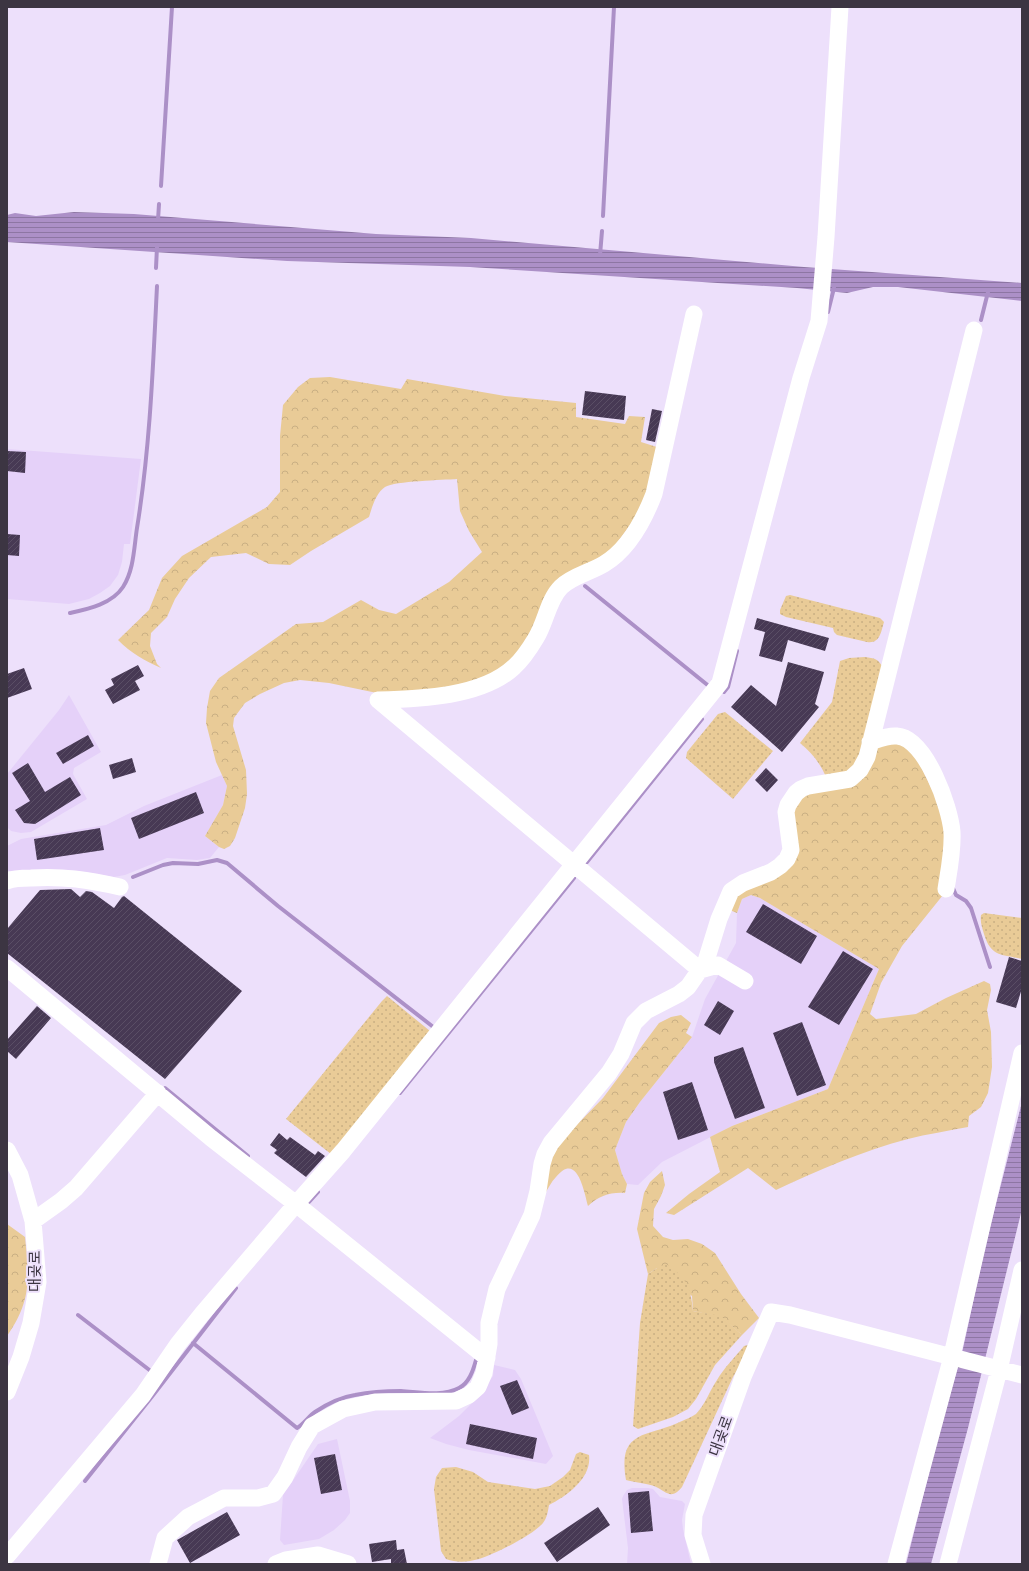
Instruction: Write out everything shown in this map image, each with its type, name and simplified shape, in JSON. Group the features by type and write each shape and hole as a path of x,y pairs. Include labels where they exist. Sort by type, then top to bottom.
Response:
{"street":[{"path":"7,1556 143,1395 178,1344 202,1314 343,1151 720,683 801,378 819,321 826,237 840,7"},
{"path":"694,314 654,494 642,520 626,545 617,555 604,564 562,586 557,592 537,637 514,668 500,677 482,686 434,697 409,700 378,700 700,970"},
{"path":"158,1564 165,1538 188,1517 224,1498 258,1498 273,1494 285,1477 298,1447 312,1426 343,1409 375,1402 456,1401 469,1395 478,1387 484,1373 487,1358 489,1323 497,1289 532,1215 538,1191 542,1164 551,1143 571,1117 610,1073 621,1054 634,1023 646,1011 679,994 688,987 706,961 719,919 730,891 743,883 771,872 780,866 786,859 791,850 786,812 788,805 796,793 808,786 840,782 850,779 860,770 867,757 974,330"},
{"path":"870,742 890,736 898,736 910,740 923,754 935,775 945,802 952,830 952,857 946,889"},
{"path":"7,880 56,876 88,880 120,887"},
{"path":"700,970 718,965 745,981"},
{"path":"7,968 211,1138 296,1204 487,1358"},
{"path":"896,1564 954,1357 1022,1053"},
{"path":"33,1221 76,1188 158,1093"},
{"name":"대곶로","path":"7,1150 20,1175 33,1221 38,1282 31,1323 21,1357 7,1392"},
{"path":"948,1564 1022,1270"},
{"name":"대곶로","path":"702,1564 693,1535 694,1515 743,1377 771,1312 790,1315 954,1357"},
{"path":"954,1357 1022,1375"},
{"path":"276,1564 286,1560 318,1555 348,1564"}],"shaded area":[{"path":"74,212 134,214 376,234 471,238 804,267 1022,283 1022,301 898,287 873,287 847,293 797,288 470,267 287,261 7,242 7,215 15,213 36,216"},
{"path":"7,449 141,459 130,544 124,544 122,562 118,575 110,586 100,593 89,599 69,604 7,599"},
{"path":"69,695 101,752 74,768 73,774 87,799 31,832 21,833 11,831 7,827 7,774 59,710"},
{"path":"222,775 227,786 223,805 205,836 219,847 210,858 197,860 167,858 125,875 114,877 72,870 14,873 7,870 7,846 21,839 106,825 144,806"},
{"path":"751,895 760,898 879,969 828,1089 732,1126 662,1162 638,1185 627,1184 622,1174 615,1150 626,1122 640,1102 692,1037 705,999 736,943 737,913 742,899"},
{"path":"1022,1102 1022,1209 968,1428 931,1564 906,1564 941,1425 962,1353 986,1243"},
{"path":"494,1365 515,1370 521,1379 553,1456 546,1464 469,1450 430,1438 459,1416 478,1397 493,1376"},
{"path":"337,1439 350,1501 350,1513 334,1530 319,1539 284,1545 280,1540 283,1495 318,1444"},
{"path":"632,1488 653,1489 660,1497 682,1501 685,1504 682,1520 691,1564 627,1564 628,1548 622,1499 627,1490"}],"green space":[{"path":"330,377 401,389 407,379 505,396 576,403 576,417 625,424 629,416 645,417 641,442 660,448 642,509 608,555 560,579 517,656 497,672 474,683 434,689 377,693 329,683 300,680 284,683 245,703 234,718 233,726 246,770 247,794 245,808 235,838 230,846 224,849 205,836 223,805 227,786 216,762 206,723 210,691 219,678 296,624 323,622 361,600 379,610 396,614 449,582 482,552 469,531 460,511 457,479 398,483 385,487 379,493 369,517 290,565 269,564 246,553 211,557 189,578 175,599 167,617 151,633 150,646 157,664 161,668 138,656 118,640 149,610 162,578 182,556 267,507 280,492 280,436 283,405 298,387 310,378"},
{"path":"790,595 880,618 884,622 881,633 875,641 867,642 837,635 833,628 786,617 780,614 780,610 786,596"},
{"path":"865,657 876,660 883,668 854,774 826,777 815,758 800,743 832,702 840,661 849,658"},
{"path":"725,712 773,751 733,799 686,758 687,752 718,714"},
{"path":"888,740 912,748 951,829 943,895 902,946 881,983 870,1014 876,1019 916,1014 946,998 984,981 990,984 991,990 987,1010 991,1032 992,1067 988,1093 981,1107 969,1116 968,1127 915,1137 874,1149 825,1168 776,1190 748,1168 674,1215 666,1213 689,1194 720,1172 710,1137 732,1126 828,1089 879,969 760,898 751,895 742,899 737,913 727,909 733,893 791,859 791,804"},
{"path":"984,913 1022,918 1022,959 1003,955 994,951 990,947 981,924 981,915"},
{"path":"387,996 430,1031 331,1154 286,1119"},
{"path":"681,1015 691,1023 686,1033 692,1037 640,1102 626,1122 615,1150 622,1174 627,1184 625,1193 605,1195 588,1206 582,1183 574,1171 569,1168 563,1170 556,1177 544,1195 544,1174 561,1141 603,1098 659,1023 671,1017"},
{"path":"662,1171 665,1185 654,1209 653,1226 663,1237 673,1240 688,1239 702,1244 715,1253 741,1294 759,1318 742,1335 721,1317 693,1311 692,1296 657,1268 648,1274 637,1229 644,1193 650,1182"},
{"path":"7,1224 25,1237 28,1277 25,1300 15,1323 7,1336"},
{"path":"666,1264 683,1279 689,1289 693,1311 721,1316 742,1335 715,1365 696,1399 688,1409 673,1417 638,1429 633,1426 640,1323 648,1274"},
{"path":"748,1345 749,1350 733,1377 682,1487 675,1493 668,1494 652,1485 626,1480 624,1463 626,1451 631,1443 638,1437 669,1426 696,1414 723,1371 744,1346"},
{"path":"580,1452 589,1455 587,1471 577,1485 563,1497 549,1505 545,1519 538,1528 513,1544 479,1559 462,1562 446,1559 441,1551 434,1489 436,1477 442,1468 456,1467 473,1472 488,1482 535,1489 550,1486 563,1477 570,1470 576,1454"}],"building":[{"path":"585,391 626,396 624,420 582,415"},
{"path":"652,409 662,411 655,442 646,440"},
{"path":"7,451 26,452 25,473 7,471"},
{"path":"7,534 20,535 19,556 7,555"},
{"path":"757,618 829,638 825,651 788,640 782,662 759,656 765,632 754,629"},
{"path":"788,662 824,672 815,704 819,707 782,752 731,707 751,685 776,706"},
{"path":"138,665 144,676 135,681 140,690 113,704 105,690 114,685 111,679"},
{"path":"24,668 32,689 7,698 7,674"},
{"path":"88,735 94,746 63,764 56,753"},
{"path":"132,758 136,772 113,779 109,765"},
{"path":"28,763 45,792 70,777 81,795 35,824 24,823 15,810 30,801 12,773"},
{"path":"766,768 778,780 767,792 755,780"},
{"path":"196,792 204,813 139,839 131,818"},
{"path":"100,828 104,850 37,860 34,839"},
{"path":"71,889 80,897 86,891 92,892 114,908 124,896 242,991 165,1079 7,953 7,929 40,890"},
{"path":"763,904 817,936 801,964 746,932"},
{"path":"843,951 873,969 839,1025 808,1007"},
{"path":"1009,957 1022,961 1022,988 1016,1008 996,1002"},
{"path":"718,1001 734,1011 720,1035 704,1025"},
{"path":"37,1006 51,1018 16,1059 7,1051 7,1040"},
{"path":"802,1022 826,1085 797,1096 773,1033"},
{"path":"743,1047 765,1108 735,1119 714,1062 714,1057"},
{"path":"692,1082 708,1130 678,1140 663,1092"},
{"path":"279,1133 287,1140 290,1137 315,1155 318,1151 325,1156 306,1177 274,1153 277,1150 270,1145"},
{"path":"517,1380 529,1408 512,1415 500,1386"},
{"path":"470,1424 537,1438 533,1459 466,1444"},
{"path":"335,1454 342,1490 321,1494 314,1458"},
{"path":"649,1491 653,1531 631,1533 628,1493"},
{"path":"598,1507 610,1525 557,1562 544,1543"},
{"path":"227,1512 240,1535 190,1563 177,1540"},
{"path":"396,1540 397,1550 404,1549 407,1564 391,1564 391,1559 372,1562 369,1544"}],"waterway":[{"path":"161,186 172,7"},
{"path":"603,216 614,7"},
{"path":"158,220 159,204"},
{"path":"600,255 602,231"},
{"path":"156,268 157,247"},
{"path":"70,613 99,605 113,598 127,580 131,566 148,438 157,286"},
{"path":"828,312 834,288"},
{"path":"981,320 988,292"},
{"path":"585,586 710,687"},
{"path":"724,692 728,687 737,651"},
{"path":"587,862 702,719"},
{"path":"133,877 163,865 173,863 198,864 217,860 227,863 278,906 432,1026"},
{"path":"400,1093 574,878"},
{"path":"952,886 956,895 966,901 971,908 990,967"},
{"path":"165,1088 248,1156"},
{"path":"309,1202 318,1192"},
{"path":"85,1481 236,1288"},
{"path":"78,1315 152,1372"},
{"path":"193,1343 297,1428 320,1409 345,1397 384,1391 430,1393 452,1391 462,1386 468,1380 476,1360"}]}
